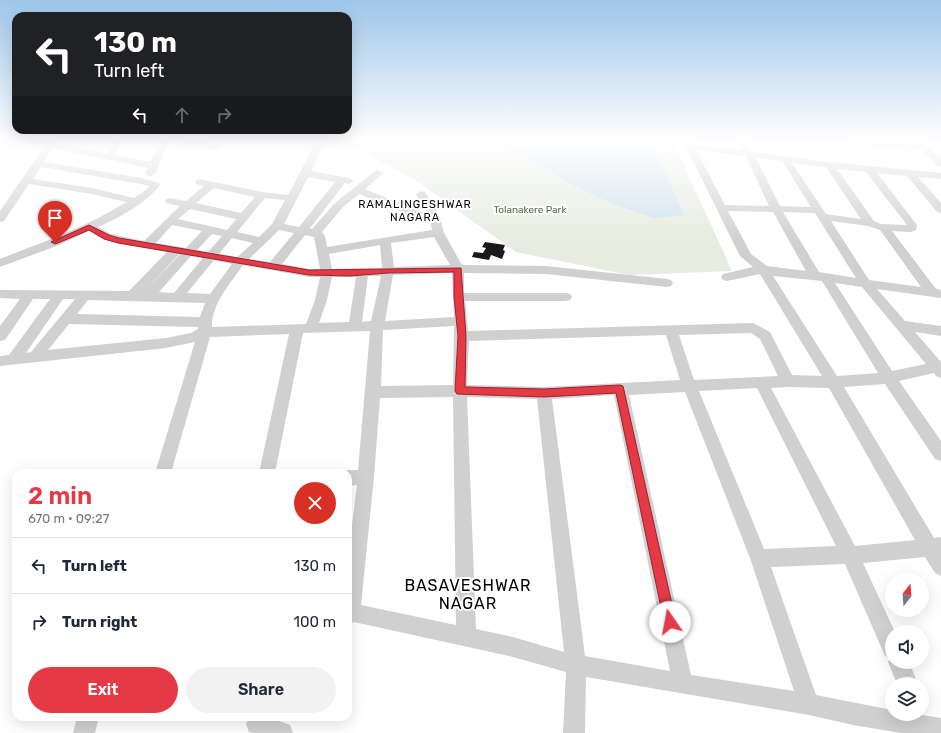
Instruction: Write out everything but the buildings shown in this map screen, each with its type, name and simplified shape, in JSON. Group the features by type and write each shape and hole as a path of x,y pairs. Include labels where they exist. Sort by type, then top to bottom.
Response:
{"street":[{"path":"0,219 4,208 31,175"},
{"path":"0,263 105,220 154,188 155,185 153,183 107,175"},
{"path":"142,181 147,175"},
{"path":"164,469 213,299 240,261 277,226 304,175"},
{"path":"317,175 342,180 362,187 410,212 435,218"},
{"path":"274,266 309,232 375,175"},
{"path":"705,175 746,256 763,269 936,547 941,567"},
{"path":"760,175 776,210 941,454"},
{"path":"373,392 460,391 544,393 788,381 833,382 889,378 939,369 866,284 795,175"},
{"path":"836,175 870,222"},
{"path":"722,208 776,210 819,214 870,222 884,228 912,228 912,225 874,175"},
{"path":"912,175 941,210"},
{"path":"309,232 342,180"},
{"path":"27,181 92,191 135,201"},
{"path":"200,182 262,195 292,198"},
{"path":"147,245 170,221 211,185"},
{"path":"421,194 435,218 438,233 445,248 458,269 458,297 462,336 460,391 466,636"},
{"path":"177,297 262,195"},
{"path":"170,201 244,216"},
{"path":"170,221 262,241"},
{"path":"268,469 304,328 320,304 327,273 319,236 309,232 277,226"},
{"path":"89,227 107,237 118,240 309,273 458,269 546,270 667,284"},
{"path":"884,228 937,294"},
{"path":"148,296 210,229"},
{"path":"323,251 385,240 438,233"},
{"path":"352,582 366,477 378,326 388,271 385,240"},
{"path":"133,295 176,250"},
{"path":"726,277 763,269 774,272 937,294"},
{"path":"355,327 363,272"},
{"path":"0,294 133,295 213,299"},
{"path":"0,336 30,294"},
{"path":"7,360 60,294"},
{"path":"35,357 86,294"},
{"path":"458,297 566,298"},
{"path":"65,319 205,327 304,328 378,326 460,321"},
{"path":"903,326 941,331"},
{"path":"7,360 166,343 194,337 205,327"},
{"path":"462,336 752,328 765,336 788,381"},
{"path":"671,331 689,385 759,558 809,704"},
{"path":"761,383 850,555 885,633"},
{"path":"620,389 683,684"},
{"path":"544,393 576,665 574,733"},
{"path":"352,478 366,477"},
{"path":"759,558 850,555 936,547"},
{"path":"352,615 466,636 513,647 576,665 809,704 853,714 930,723"},
{"path":"84,733 87,721"},
{"path":"256,725 282,733"}],"green space":[{"name":"Tolanakere Park","path":"407,175 556,175 571,185 608,202 684,215 667,175 689,175 732,271 629,275 516,252"}],"water":[{"path":"556,175 667,175 684,215 654,218 608,202 571,185"}],"district":[{"name":"RAMALINGESHWAR NAGARA","path":"415,210"},
{"name":"BASAVESHWAR NAGAR","path":"468,594"}],"route":[{"path":"55,242 89,227 107,237 118,240 309,273 458,269 458,297 462,336 460,391 544,393 620,389 670,622"}]}
